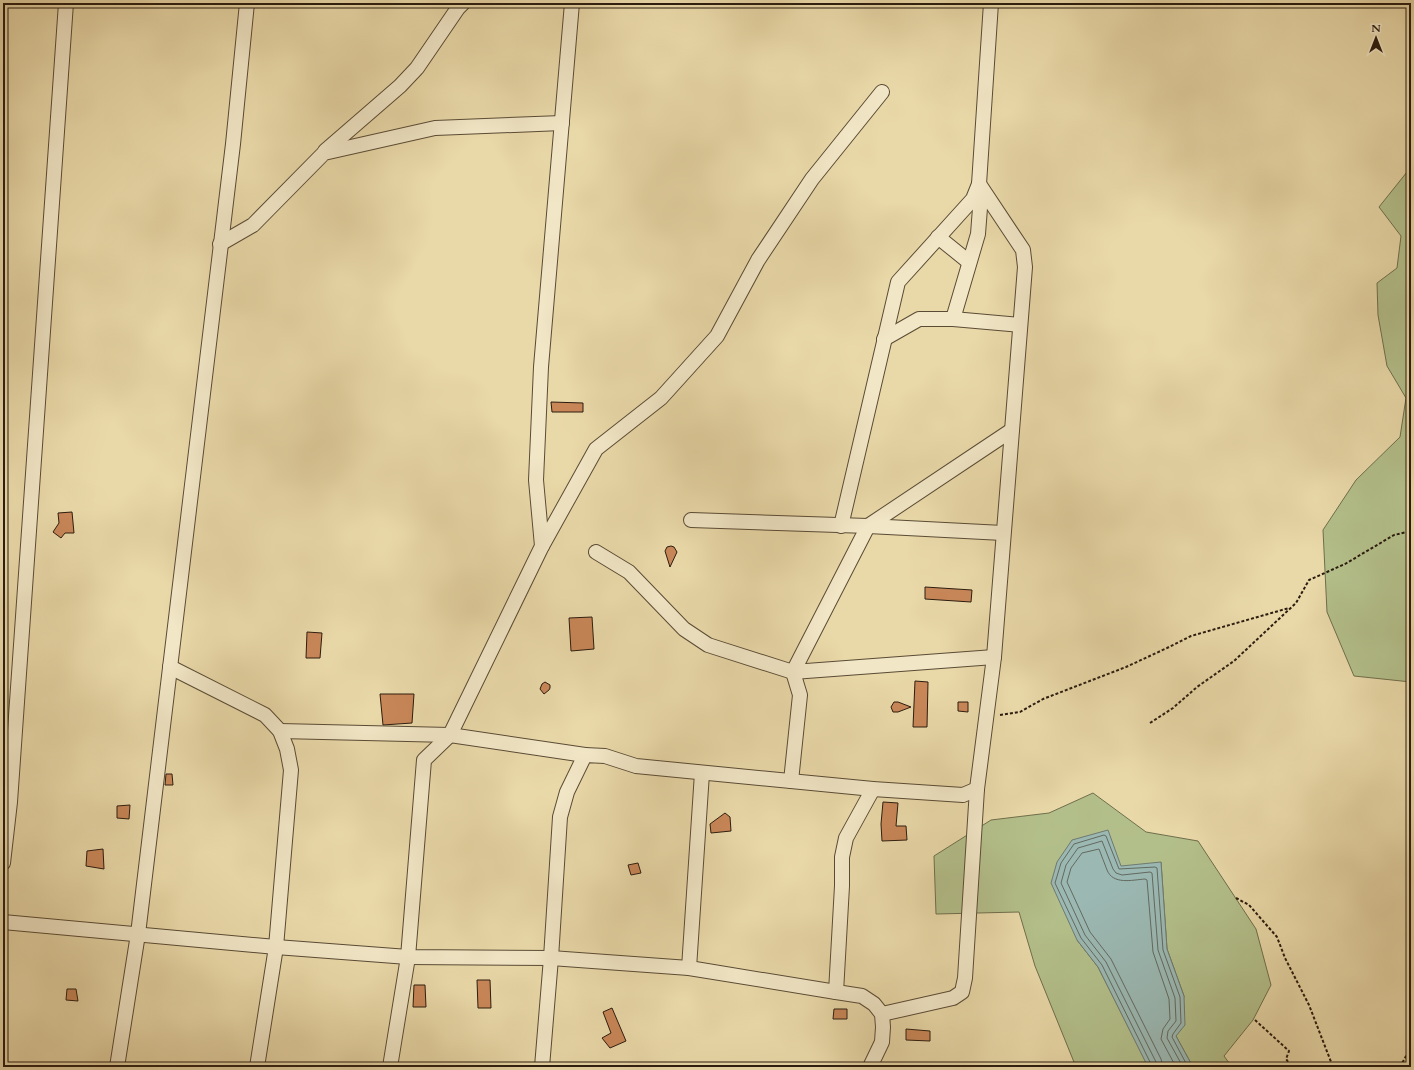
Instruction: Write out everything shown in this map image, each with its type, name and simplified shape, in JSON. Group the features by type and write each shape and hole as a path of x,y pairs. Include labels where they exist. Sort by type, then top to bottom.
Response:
{"street":[{"path":"3,863 10,802 66,3"},
{"path":"117,1067 138,934 232,144 247,3"},
{"path":"220,244 253,225 324,153 400,86 418,68 458,8 464,3"},
{"path":"542,546 536,480 541,367 572,3"},
{"path":"952,319 978,234 980,208 979,184 991,3"},
{"path":"390,1067 408,957 424,760 450,735 542,546 596,450 661,398 717,336 758,260 812,180 882,92"},
{"path":"324,153 435,128 562,122"},
{"path":"841,526 898,282 973,199 979,184"},
{"path":"882,1014 953,998 962,992 965,978 977,789 994,657 1025,267 1023,250 979,184"},
{"path":"938,237 969,262"},
{"path":"884,339 919,319 952,319 1020,325"},
{"path":"791,781 800,695 793,672 868,526 1012,430"},
{"path":"691,520 868,526 1003,533"},
{"path":"596,552 629,572 684,629 708,645 793,672 994,657"},
{"path":"170,667 265,715 280,731 287,749 291,770 276,947 257,1067"},
{"path":"280,731 450,735 585,755 605,756 636,766 702,773 873,789 963,795 977,789"},
{"path":"542,1067 560,818 567,792 585,755"},
{"path":"689,968 702,773"},
{"path":"836,992 842,886 842,857 846,838 873,789"},
{"path":"3,922 276,947 408,957 551,958 689,968 862,996 874,1004 882,1014 882,1042 870,1067"}],"path":[{"path":"1150,723 1173,708 1197,687 1234,661 1296,603 1310,580 1345,564 1394,535 1411,531"},
{"path":"986,716 1020,712 1043,699 1126,667 1191,636 1290,608"},
{"path":"1236,898 1249,905 1277,937 1285,958 1309,1005 1334,1067"},
{"path":"1255,1020 1289,1051 1286,1058 1292,1067"},
{"path":"1400,1067 1411,1047"}],"green space":[{"path":"1411,167 1411,682 1354,676 1327,612 1323,530 1356,480 1400,437 1406,398 1387,366 1378,315 1377,283 1397,268 1401,236 1379,207"},
{"path":"1093,793 1146,832 1198,841 1256,929 1271,985 1253,1020 1224,1056 1232,1067 1193,1067 1176,1036 1184,996 1167,949 1161,862 1077,940 1098,967 1149,1067 1076,1067 1035,966 1019,912 936,914 934,856 991,820 1049,813"}],"water":[{"path":"1108,830 1121,866 1161,862 1167,949 1184,996 1185,1025 1176,1036 1193,1067 1148,1067 1098,967 1077,940 1051,883 1057,862 1072,840"}],"building":[{"path":"551,402 583,403 583,412 552,412"},
{"path":"72,512 74,533 65,533 61,538 53,532 59,523 58,513"},
{"path":"667,547 674,547 677,552 670,567 665,551"},
{"path":"925,587 972,590 971,602 925,599"},
{"path":"592,617 594,649 571,651 569,618"},
{"path":"307,632 322,633 320,658 306,658"},
{"path":"915,681 928,682 927,727 913,727"},
{"path":"545,682 550,685 550,688 544,694 540,689 542,684"},
{"path":"380,694 414,694 412,723 383,725"},
{"path":"894,702 911,707 898,712 893,712 891,707"},
{"path":"958,702 968,702 968,712 958,711"},
{"path":"166,774 172,774 173,785 165,785"},
{"path":"883,802 898,803 896,826 906,826 907,840 882,841 881,824"},
{"path":"130,805 129,819 117,818 117,806"},
{"path":"725,813 730,817 731,831 711,833 710,824"},
{"path":"103,849 104,869 86,866 87,851"},
{"path":"638,863 641,873 631,875 628,865"},
{"path":"477,980 490,980 491,1008 478,1008"},
{"path":"414,985 425,985 426,1007 413,1007"},
{"path":"67,989 76,989 78,1001 66,1000"},
{"path":"612,1008 626,1041 610,1048 602,1038 611,1033 603,1012"},
{"path":"834,1009 847,1009 847,1019 833,1019"},
{"path":"906,1029 930,1031 930,1041 906,1040"}]}
